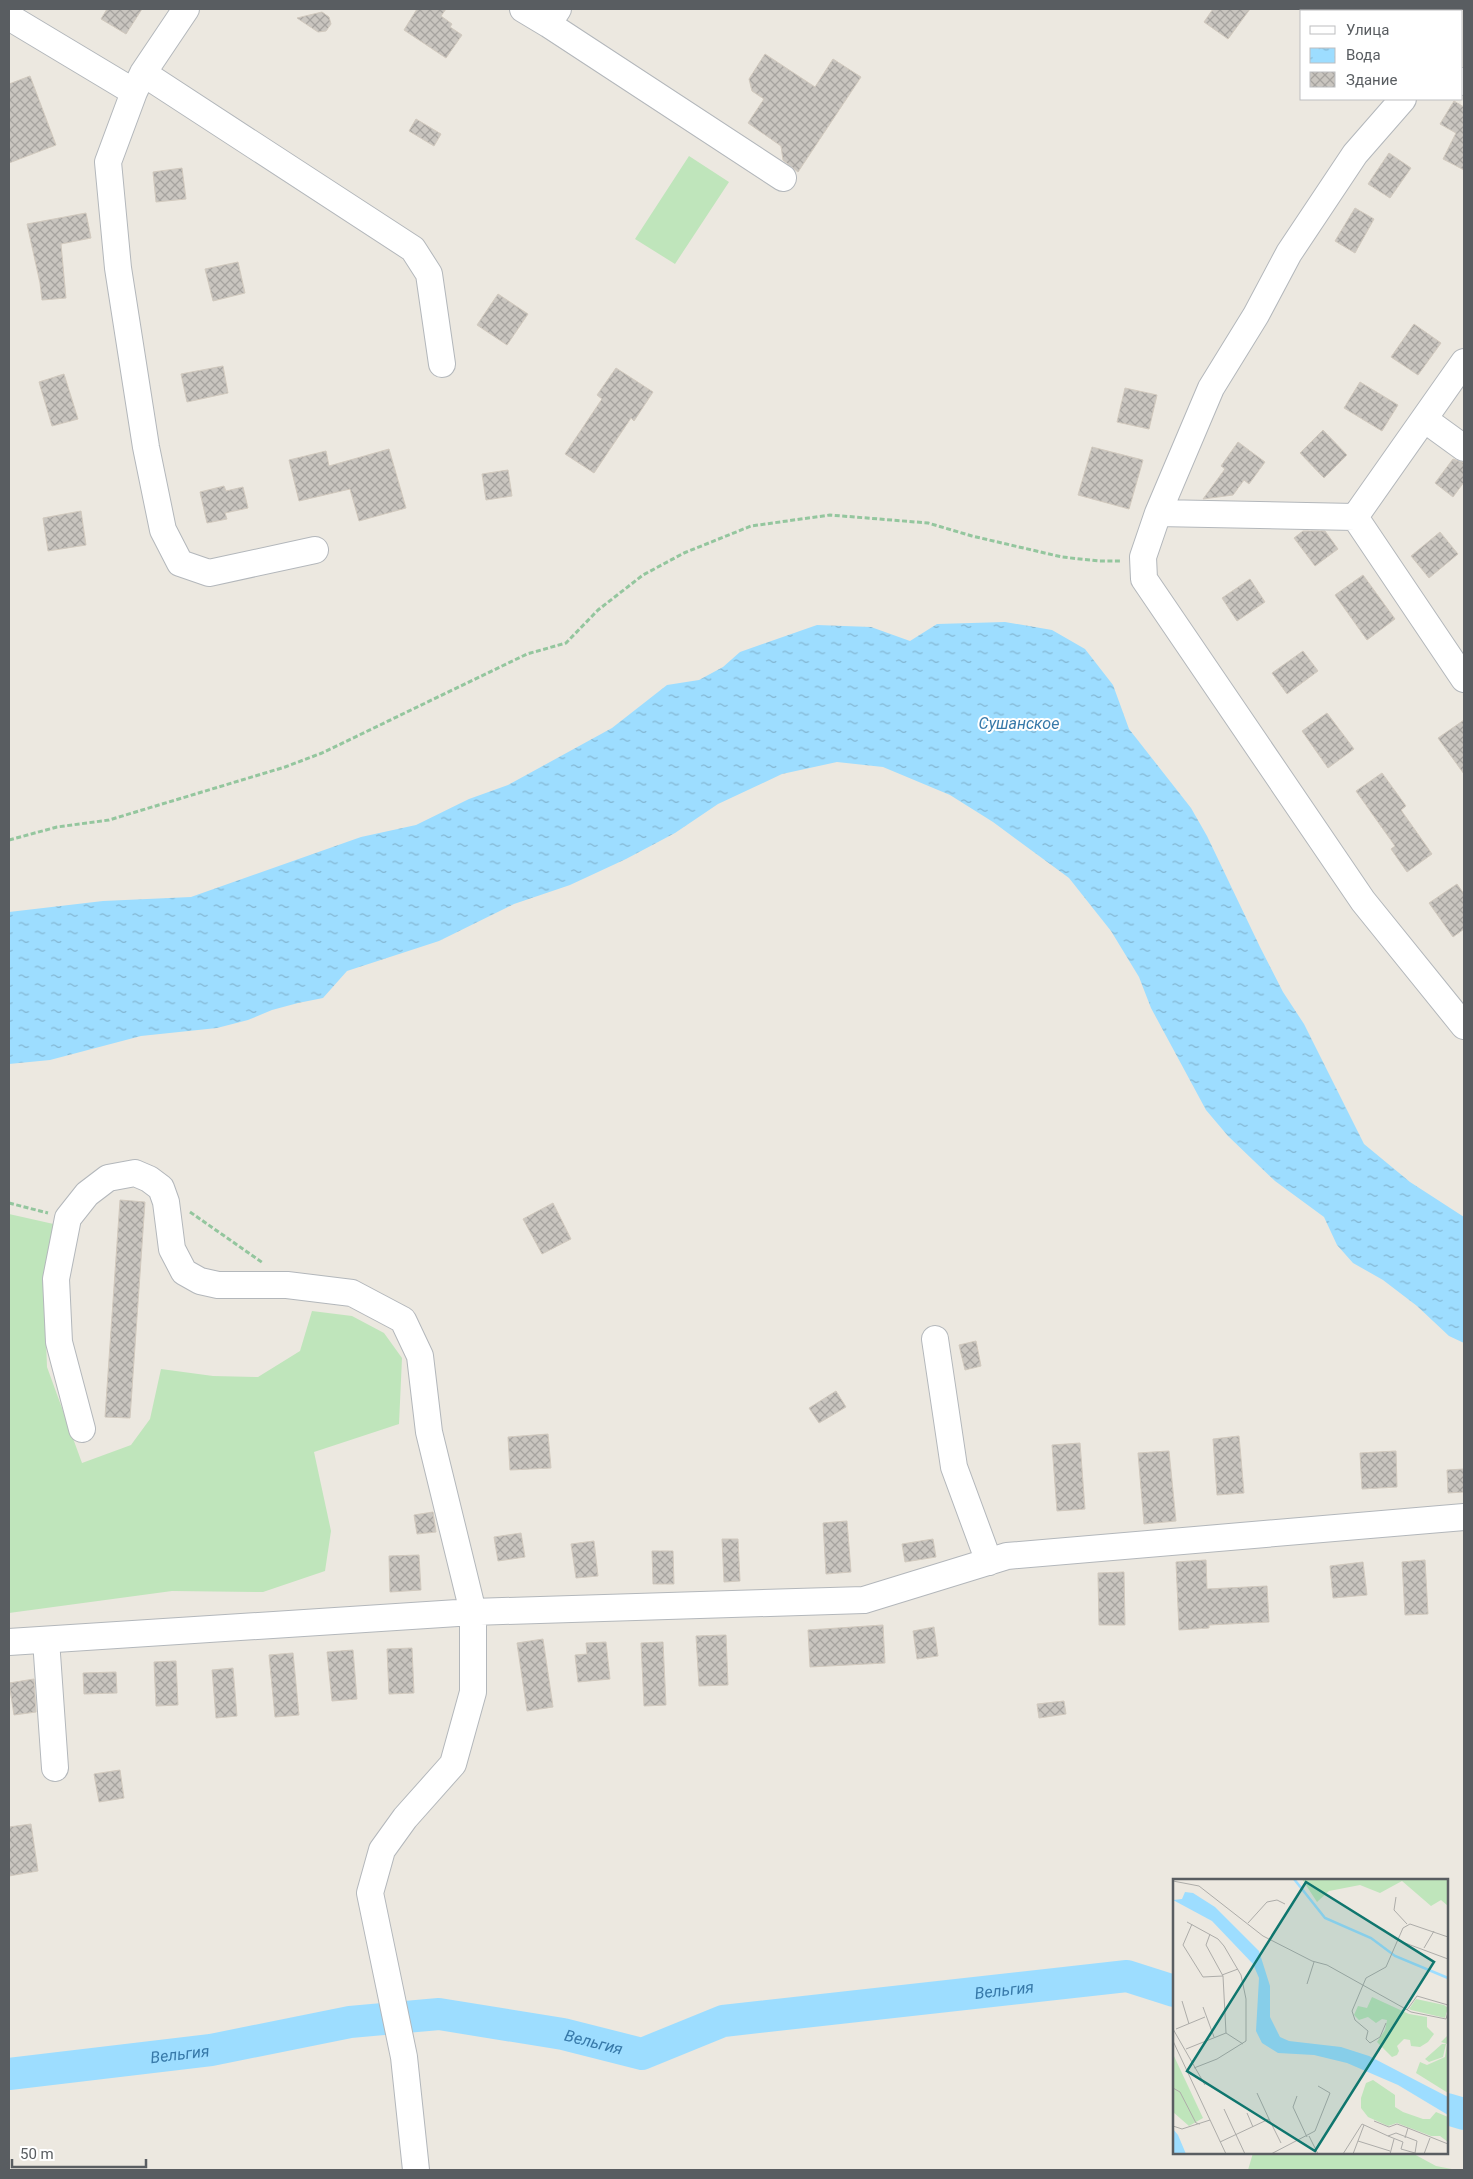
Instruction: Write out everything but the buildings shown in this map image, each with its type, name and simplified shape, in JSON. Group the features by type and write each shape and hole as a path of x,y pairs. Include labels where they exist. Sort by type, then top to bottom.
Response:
{"street":[{"path":"186,9 139,83 108,162 120,277 146,447 163,530 180,562 209,573 315,550"},
{"path":"524,9 553,16 783,178"},
{"path":"9,17 139,83 413,250 429,274 442,364"},
{"path":"1402,100 1355,154 1288,254 1256,315 1211,388 1158,513 1143,560 1144,579 1363,900 1464,1026"},
{"path":"1355,517 1464,362"},
{"path":"1424,419 1464,448"},
{"path":"1158,513 1355,517"},
{"path":"1355,517 1464,680"},
{"path":"82,1429 58,1342 56,1278 68,1218 87,1194 108,1178 134,1173 149,1179 161,1188 166,1202 172,1249 184,1272 200,1281 218,1285 287,1284 352,1293 403,1320 420,1356 429,1432 472,1612 473,1692 453,1764 405,1818 382,1850 370,1892 404,2057 416,2170"},
{"path":"935,1339 954,1467 989,1562"},
{"path":"9,1642 472,1612 864,1600 1007,1556 1464,1517"},
{"path":"46,1640 55,1768"}],"path":[{"path":"9,840 57,827 109,820 285,767 322,753 527,654 566,642 598,610 643,575 684,553 751,526 830,515 928,523 972,536 1062,557 1099,561 1143,560"},
{"path":"9,1203 68,1218"},
{"path":"188,1210 265,1264 287,1284"}],"green space":[{"path":"689,156 729,182 675,264 635,239"},
{"path":"9,1214 58,1225 44,1289 47,1367 82,1463 131,1445 150,1419 161,1369 213,1376 258,1377 300,1351 312,1311 352,1316 384,1333 402,1358 399,1424 314,1452 331,1531 325,1571 263,1592 172,1591 9,1613"},
{"path":"1253,2154 1414,2154 1436,2166 1457,2170 1248,2170"}],"water":[{"name":"Сушанское","path":"1005,622 1052,630 1085,649 1113,685 1129,729 1191,808 1207,836 1260,947 1283,992 1304,1024 1364,1144 1410,1182 1464,1217 1464,1343 1449,1336 1417,1306 1383,1280 1353,1263 1337,1245 1324,1217 1275,1181 1228,1136 1206,1110 1151,1008 1139,977 1111,931 1069,878 993,822 950,795 883,767 837,762 782,774 718,804 675,833 626,859 570,885 514,904 439,941 347,971 323,998 272,1010 248,1020 217,1028 141,1036 50,1060 9,1064 9,912 103,901 191,897 361,837 416,825 469,799 508,785 612,728 667,685 699,680 723,667 740,652 817,625 871,627 910,641 937,624"}],"waterway":[{"name":"Вельгия","path":"9,2074 211,2050 350,2022 439,2014 563,2034 642,2054 723,2021 1127,1976 1173,1991"},
{"name":"Вельгия","path":"1448,2109 1464,2114"}]}
